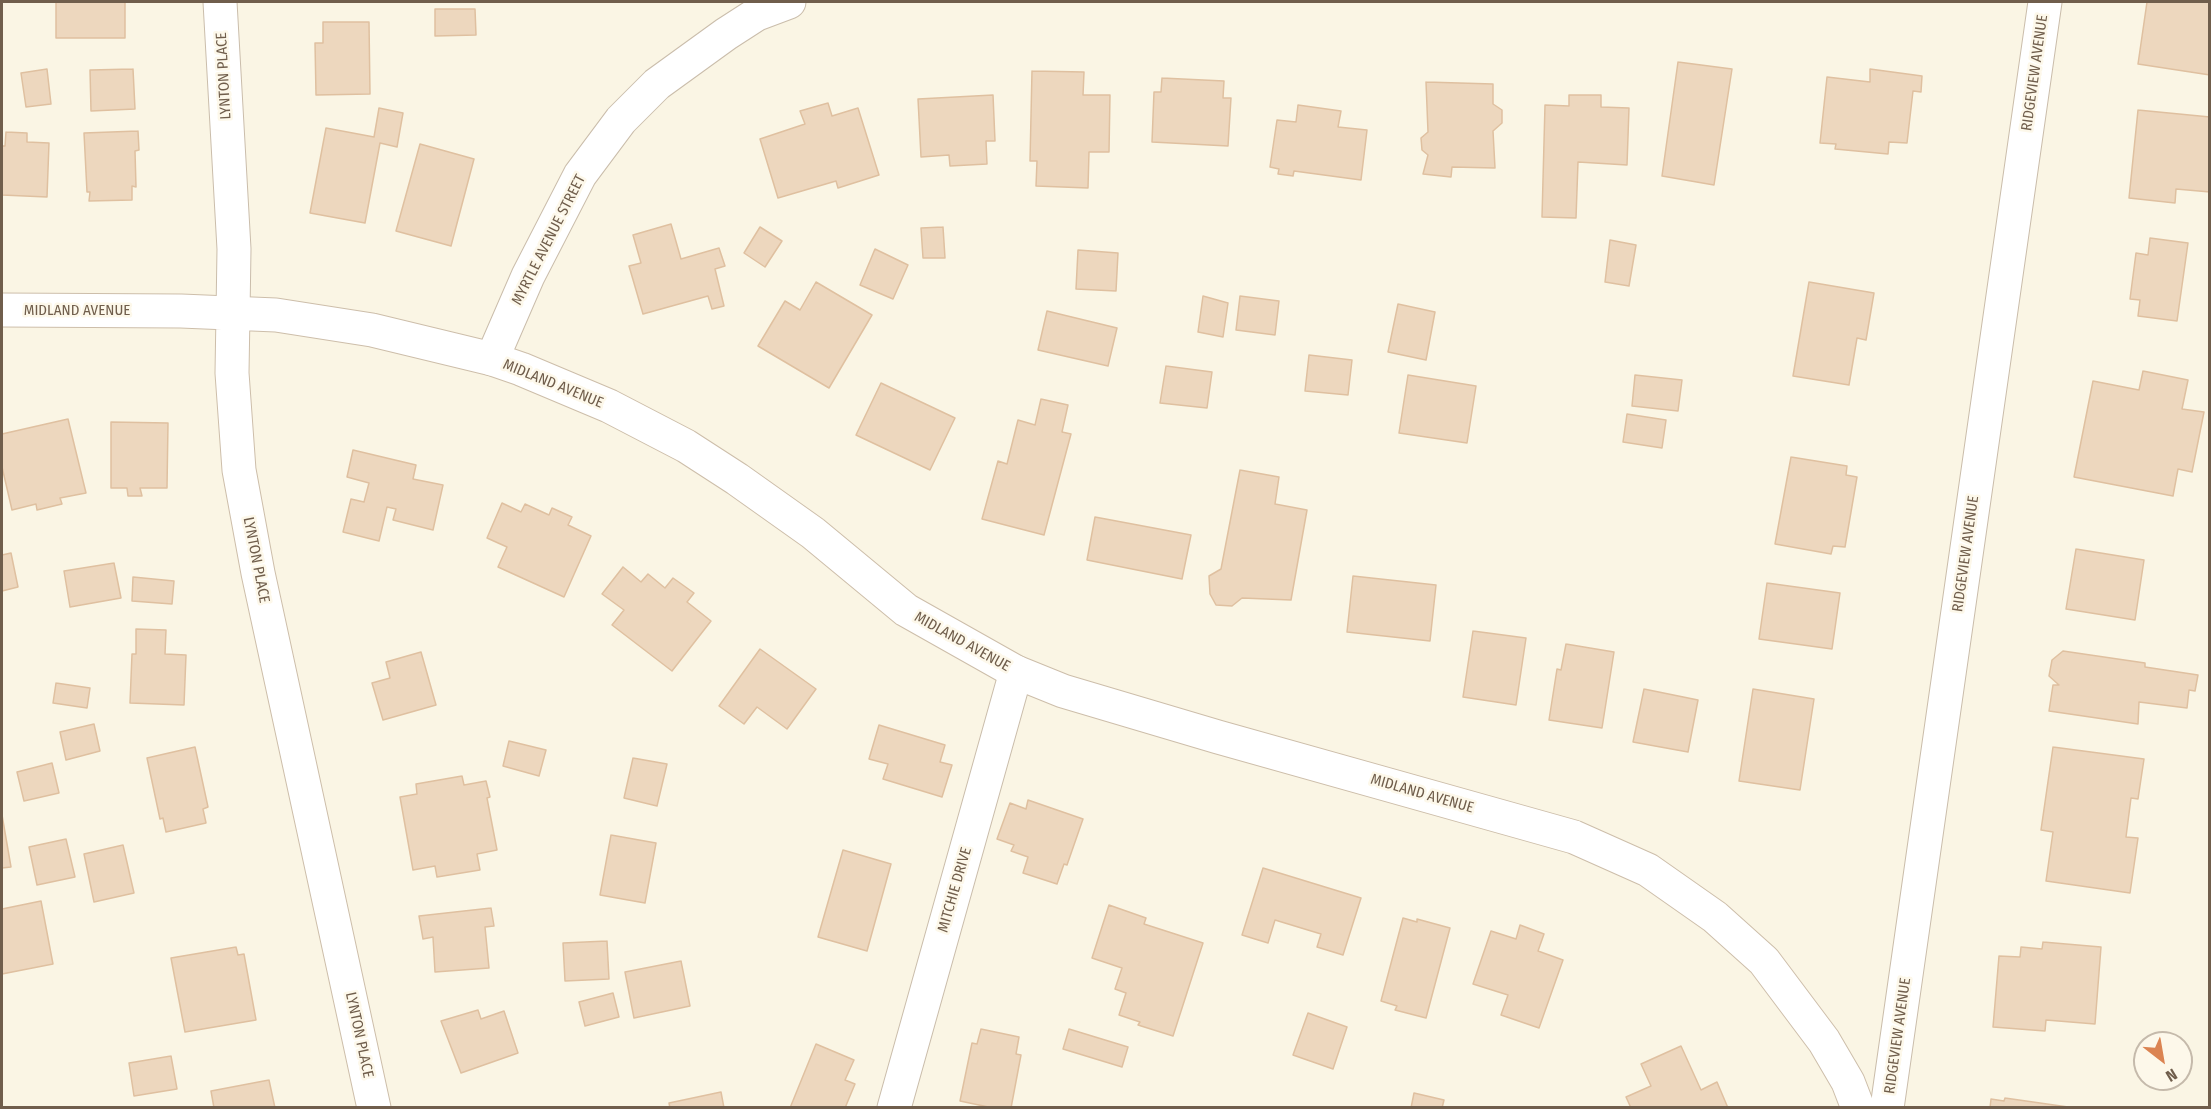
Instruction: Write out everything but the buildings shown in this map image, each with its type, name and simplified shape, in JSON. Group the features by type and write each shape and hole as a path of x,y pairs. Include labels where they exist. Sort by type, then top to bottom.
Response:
{"street":[{"name":"LYNTON PLACE","path":"220,2 234,249 232,373 239,470 258,573 374,1107"},
{"name":"MYRTLE AVENUE STREET","path":"492,359 528,276 580,176 621,120 657,84 726,34 757,14 789,2"},
{"name":"RIDGEVIEW AVENUE","path":"1887,1107 2045,2"},
{"name":"MIDLAND AVENUE","path":"2,310 276,315 372,330 492,359 609,406 686,446 737,479 813,533 906,610 1016,672 1063,691 1218,737 1574,837 1648,870 1715,917 1764,961 1824,1041 1848,1082 1858,1107"},
{"name":"MITCHIE DRIVE","path":"894,1107 1016,672"}]}
